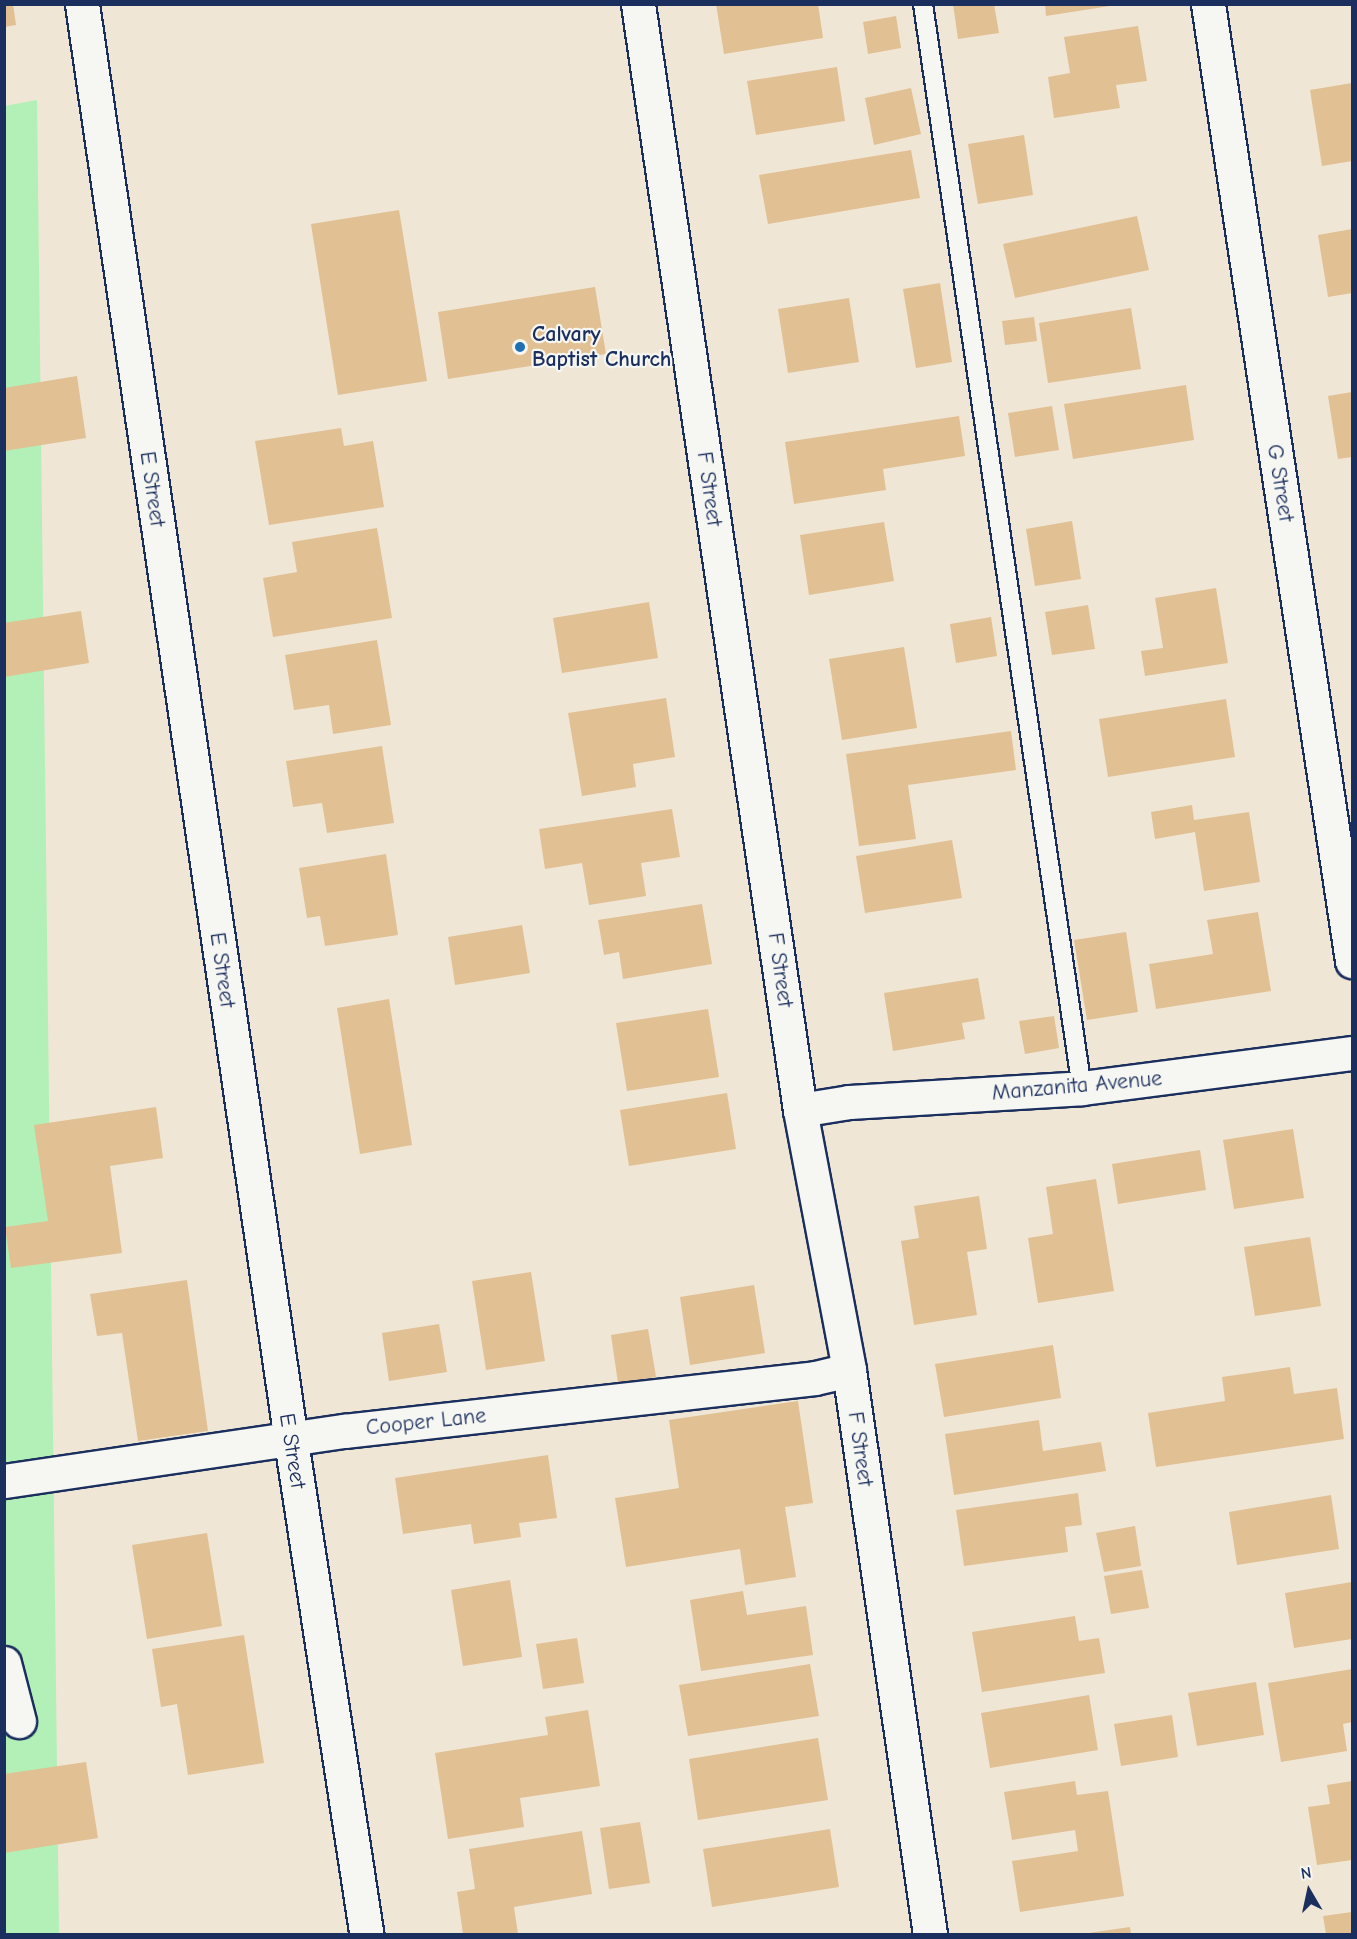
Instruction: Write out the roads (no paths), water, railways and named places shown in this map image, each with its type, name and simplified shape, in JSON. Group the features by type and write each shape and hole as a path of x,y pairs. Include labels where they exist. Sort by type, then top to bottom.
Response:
{"street":[{"name":"E Street","path":"82,4 291,1441 366,1935"},
{"name":"F Street","path":"638,4 800,1110 849,1370 930,1935"},
{"name":"G Street","path":"1208,4 1353,961"},
{"name":"Manzanita Avenue","path":"800,1110 849,1102 1082,1088 1353,1053"},
{"name":"Cooper Lane","path":"4,1481 291,1441 344,1431 815,1378 849,1370"},
{"path":"4,1663 19,1721"}],"lane":[{"path":"923,4 1082,1088"}],"place":[{"name":"Calvary Baptist Church","path":"520,347"}]}
